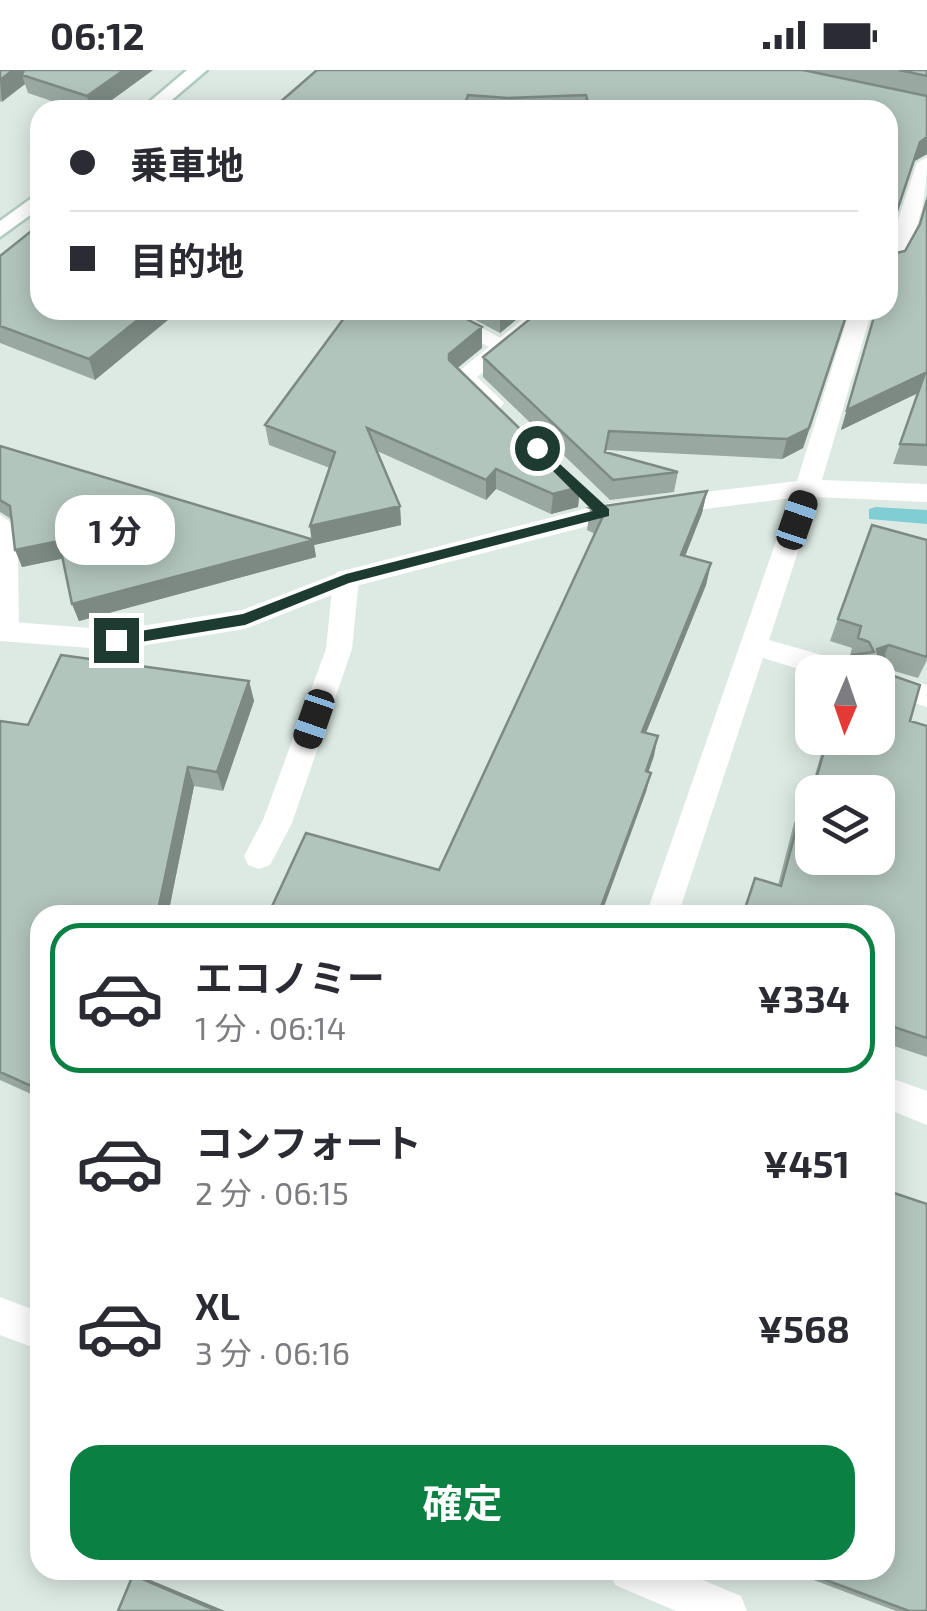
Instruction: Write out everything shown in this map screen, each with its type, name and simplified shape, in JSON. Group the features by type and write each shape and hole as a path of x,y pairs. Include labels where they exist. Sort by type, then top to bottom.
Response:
{"street":[{"path":"160,100 198,70"},
{"path":"898,245 927,163"},
{"path":"0,231 30,206"},
{"path":"898,255 927,251"},
{"path":"451,320 503,345"},
{"path":"515,426 463,376 535,320"},
{"path":"665,905 808,488 858,320"},
{"path":"578,488 604,513"},
{"path":"0,524 5,552 3,632 116,640 245,619 346,579 604,513 808,488 927,493"},
{"path":"259,856 277,823 339,649 346,579"},
{"path":"754,646 795,657"},
{"path":"895,686 927,696"},
{"path":"895,1096 927,1108"},
{"path":"0,1316 30,1328"},
{"path":"653,1580 726,1611"}],"building":[{"path":"0,70 13,70 0,80"},
{"path":"24,70 124,70 87,96 22,75"},
{"path":"317,70 803,70 927,96 927,137 920,142 898,208 898,100 587,100 586,95 468,95 466,100 282,100"},
{"path":"899,70 927,70 927,76"},
{"path":"927,200 927,445 900,444 925,373 847,410 873,320 898,320 898,253 905,251 920,224"},
{"path":"30,232 30,320 138,320 89,359 0,326 0,256"},
{"path":"343,320 468,320 482,327 449,354 449,360 580,487 553,494 496,469 486,480 367,428 400,506 310,526 335,452 265,425"},
{"path":"529,320 845,320 809,428 787,439 609,431 605,452 678,472 613,480 483,357"},
{"path":"0,446 314,540 72,604 59,541 15,550 10,506 0,500"},
{"path":"707,491 681,555 711,563 642,732 658,736 646,771 651,773 602,905 273,905 306,833 439,870 604,514 590,508"},
{"path":"872,525 927,540 927,657 889,645 877,649 878,654 884,655 852,655 874,652 869,642 858,638 861,626 838,619"},
{"path":"61,655 249,681 217,772 188,767 159,905 30,905 30,1086 0,1072 0,721 28,725"},
{"path":"895,676 920,685 910,721 927,726 927,1038 895,1027 895,905 746,905 755,878 781,886 795,834 795,875 895,875 895,775 817,775 823,755 895,755"},
{"path":"895,1193 927,1204 927,1611 909,1611 826,1580 895,1580"},
{"path":"131,1580 145,1580 217,1611 118,1611"}],"waterway":[{"path":"876,514 927,517"}],"route":[{"path":"116,640 245,619 346,579 604,513 537,448"}]}
